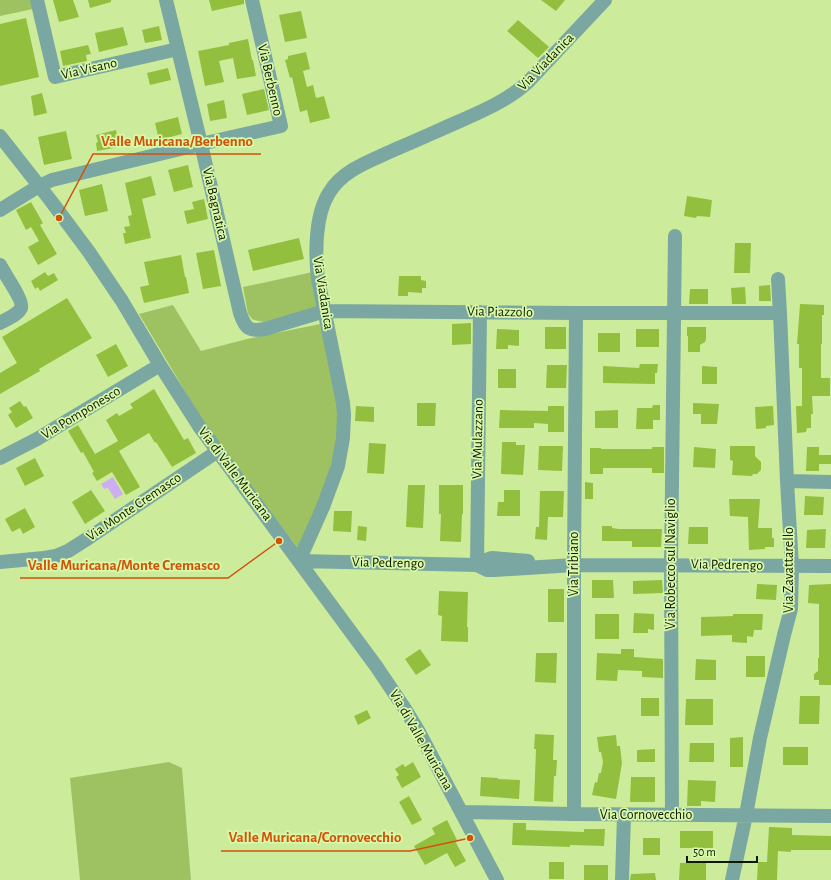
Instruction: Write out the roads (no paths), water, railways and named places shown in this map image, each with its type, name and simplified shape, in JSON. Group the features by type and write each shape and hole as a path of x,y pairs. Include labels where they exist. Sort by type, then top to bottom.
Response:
{"street":[{"name":"Via Visano","path":"37,0 55,77 178,49"},
{"name":"Via Bagnatica","path":"166,0 240,313 245,325 248,328 260,330 325,311"},
{"name":"Via Berbenno","path":"39,186 52,180 281,126 252,0"},
{"name":"Via Viadanica","path":"299,561 323,507 338,466 344,438 343,403 318,279 316,254 320,218 329,193 335,184 346,174 366,163 470,117 516,93 605,0"},
{"name":"Via di Valle Muricana","path":"0,136 89,252 122,301 195,421 376,666 405,709 419,732 498,880"},
{"path":"0,210 39,186"},
{"path":"675,236 675,313"},
{"path":"0,265 22,305 19,311 0,323"},
{"name":"Via Zavattarello","path":"732,880 760,738 791,609 792,566 786,481 778,279"},
{"name":"Via Piazzolo","path":"325,311 780,313"},
{"name":"Via Mulazzano","path":"477,565 480,312"},
{"name":"Via Tribiano","path":"574,814 576,313"},
{"name":"Via Robecco sul Naviglio","path":"672,815 670,565 675,313"},
{"name":"Via Pomponesco","path":"0,458 37,439 160,365"},
{"name":"Via Monte Cremasco","path":"0,562 50,557 68,551 218,451"},
{"path":"786,481 831,482"},
{"path":"0,557 20,560"},
{"name":"Via Pedrengo","path":"299,561 477,565 484,560 496,558 574,565 831,566"},
{"name":"Via Cornovecchio","path":"461,812 624,815 831,816"},
{"path":"622,880 624,815"}],"place":[{"name":"Valle Muricana/Berbenno","path":"59,218"},
{"name":"Valle Muricana/Monte Cremasco","path":"279,541"},
{"name":"Valle Muricana/Cornovecchio","path":"470,838"}]}
